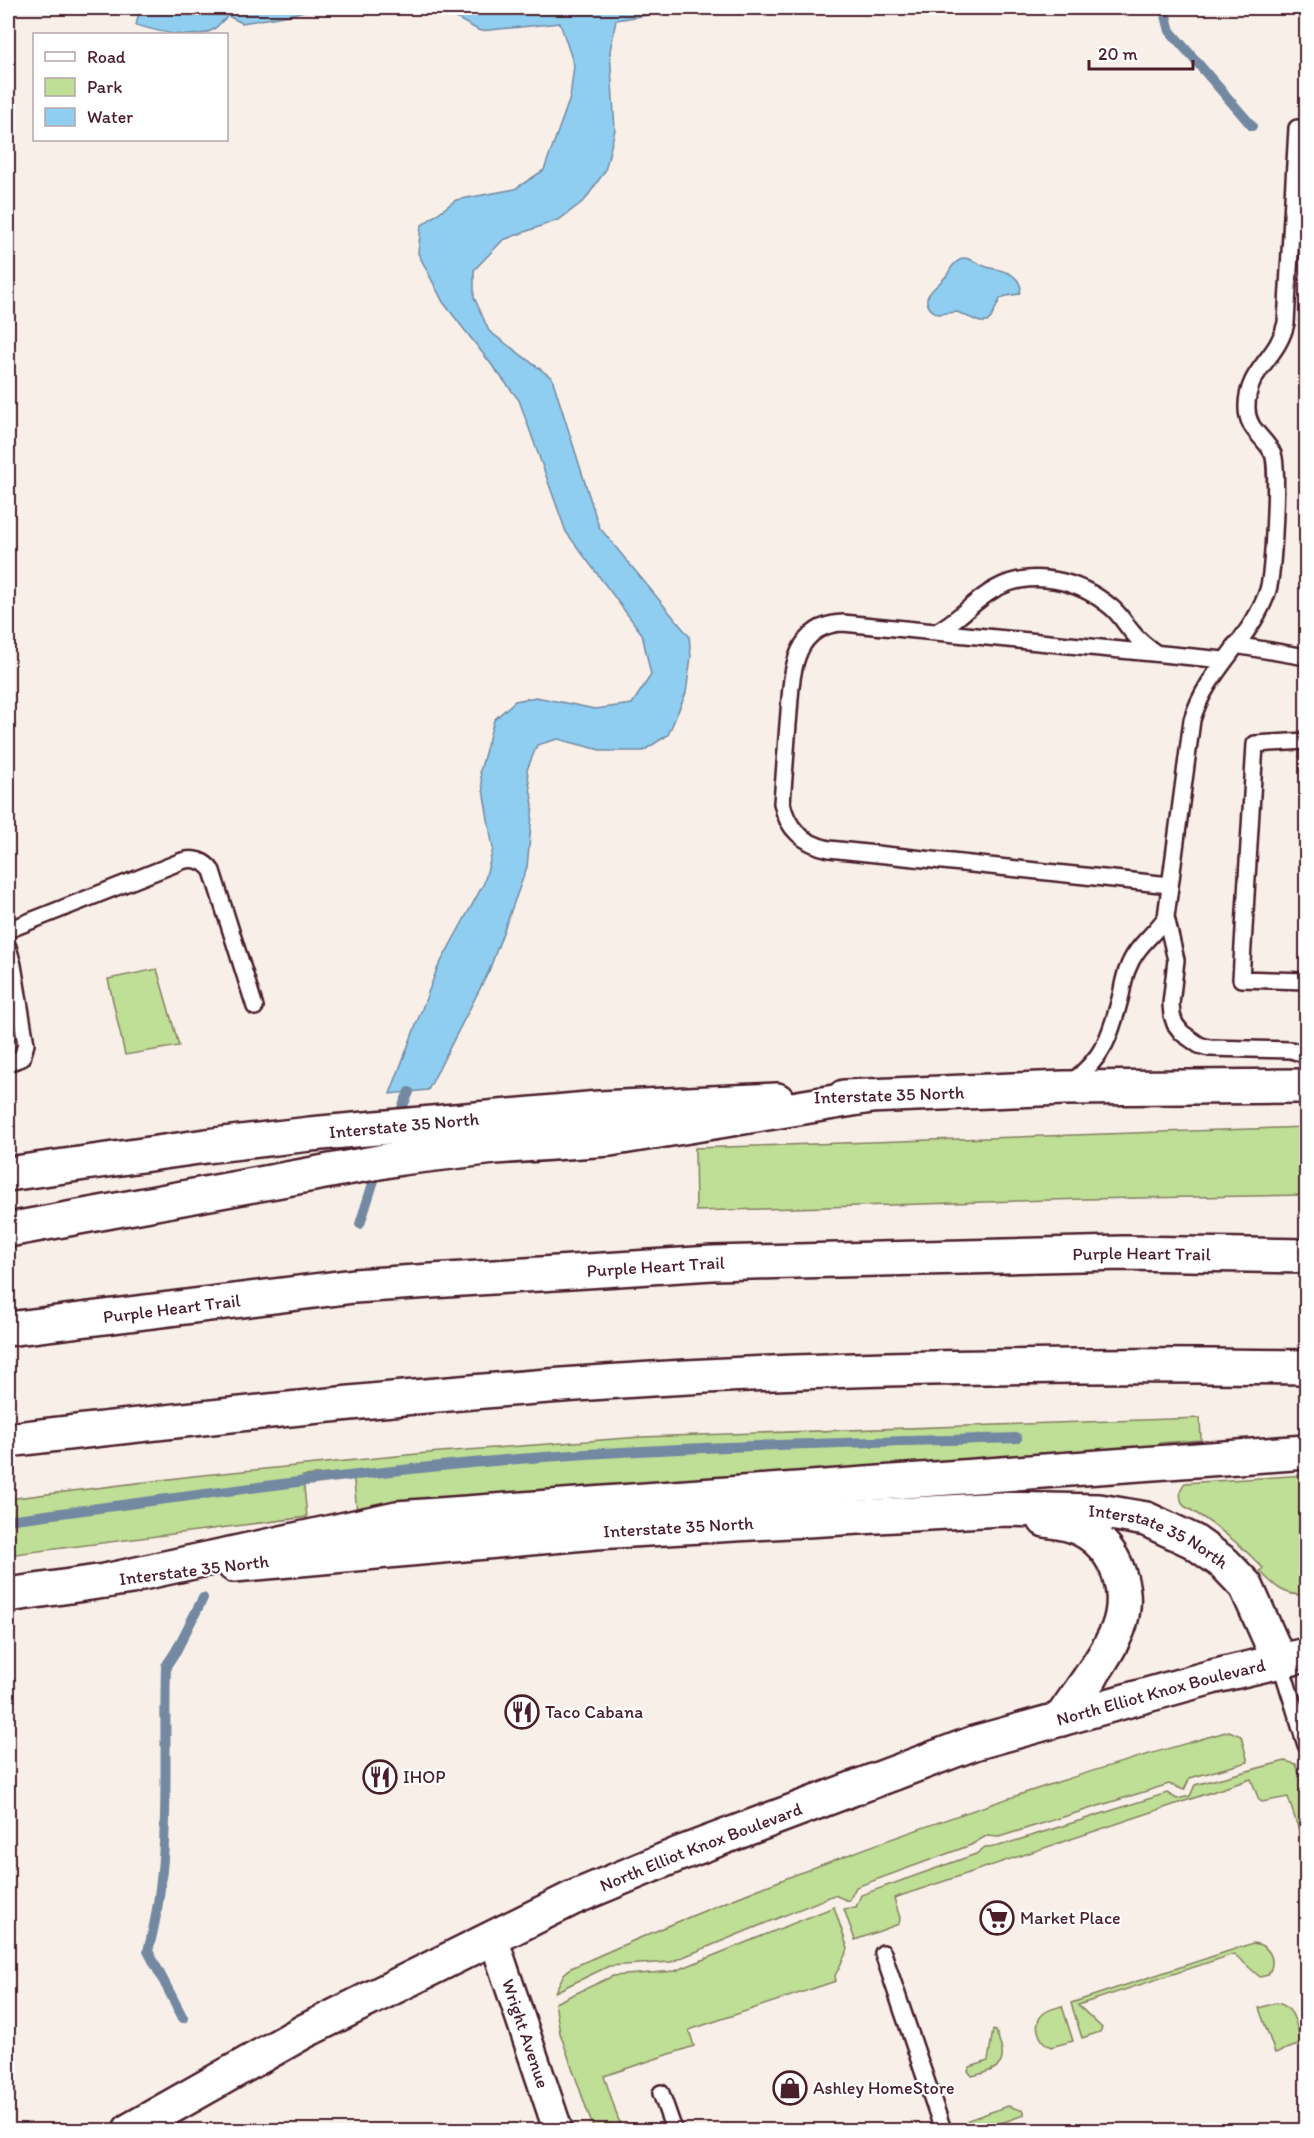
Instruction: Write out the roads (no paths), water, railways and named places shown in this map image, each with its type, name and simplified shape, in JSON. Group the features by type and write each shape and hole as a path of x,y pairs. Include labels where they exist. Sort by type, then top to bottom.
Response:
{"main road":[{"name":"Interstate 35 North","path":"8,1174 310,1134 599,1108 1064,1088 1306,1086"},
{"path":"8,1230 401,1158 495,1147 610,1139 871,1096"},
{"name":"Purple Heart Trail","path":"8,1329 354,1286 712,1263 1124,1253 1306,1256"},
{"path":"8,1440 414,1396 655,1379 948,1368 1306,1367"},
{"path":"105,1581 397,1518 1306,1452"},
{"name":"Interstate 35 North","path":"8,1595 265,1562 596,1532 1000,1509 1099,1511 1146,1519 1193,1541 1224,1563 1246,1586 1293,1659"},
{"path":"1000,1509 1081,1528 1103,1545 1116,1564 1122,1588 1123,1607 1118,1628 1108,1648 1061,1719"},
{"name":"North Elliot Knox Boulevard","path":"130,2130 305,2031 493,1937 573,1898 701,1846 974,1743 1212,1677 1293,1659"}],"street":[{"name":"Wright Avenue","path":"493,1937 558,2130"}],"lane":[{"path":"1297,128 1286,323 1280,342 1254,377 1247,399 1249,421 1253,430 1268,445 1277,464 1270,579 1259,610 1205,686 1192,720 1166,916 1176,960 1172,1015 1182,1033 1199,1045 1209,1048 1291,1050 1306,1055"},
{"path":"936,632 949,626 983,596 996,588 1010,582 1032,578 1051,578 1084,590 1113,608 1133,634 1156,653"},
{"path":"1170,885 829,849 807,842 789,824 782,804 793,667 803,644 811,634 832,624 1224,660"},
{"path":"1235,645 1306,657"},
{"path":"1306,741 1255,744 1241,980 1306,981"},
{"path":"8,930 182,861 199,860 205,862 212,871 255,1007"},
{"path":"1064,1088 1093,1065 1104,1048 1114,1023 1127,969 1138,950 1166,916"},
{"path":"8,947 26,1049 22,1058 8,1064"},
{"path":"1293,1659 1306,1744"},
{"path":"883,1953 943,2130"},
{"path":"661,2093 674,2130"}],"water":[{"path":"140,8 314,8 290,15 242,23 228,16 206,33 172,33 136,25"},
{"path":"438,8 693,8 616,20 610,51 615,130 605,171 585,200 560,219 503,240 474,270 474,297 489,331 552,378 599,527 689,636 691,657 686,693 668,735 643,751 604,751 558,739 537,745 527,770 533,805 527,867 489,971 428,1090 390,1094 437,969 484,883 493,849 480,771 494,720 515,701 536,697 595,709 632,704 651,675 642,634 566,532 519,400 443,302 418,253 421,226 456,200 515,189 544,170 570,98 574,65 560,23 480,31"},
{"path":"964,258 1012,275 1019,282 1021,288 1019,294 1000,299 987,322 980,322 957,312 937,314 927,303 930,293 954,265"}],"waterway":[{"path":"1164,8 1170,31 1252,126"},
{"path":"360,1224 385,1146 409,1092"},
{"path":"8,1520 326,1479 518,1459 705,1448 1017,1438"},
{"path":"183,2018 148,1951 156,1916 164,1845 166,1666 203,1598"}],"place":[{"name":"Taco Cabana","path":"522,1712"},
{"name":"IHOP","path":"380,1777"},
{"name":"Market Place","path":"997,1918"},
{"name":"Ashley HomeStore","path":"790,2088"}]}
